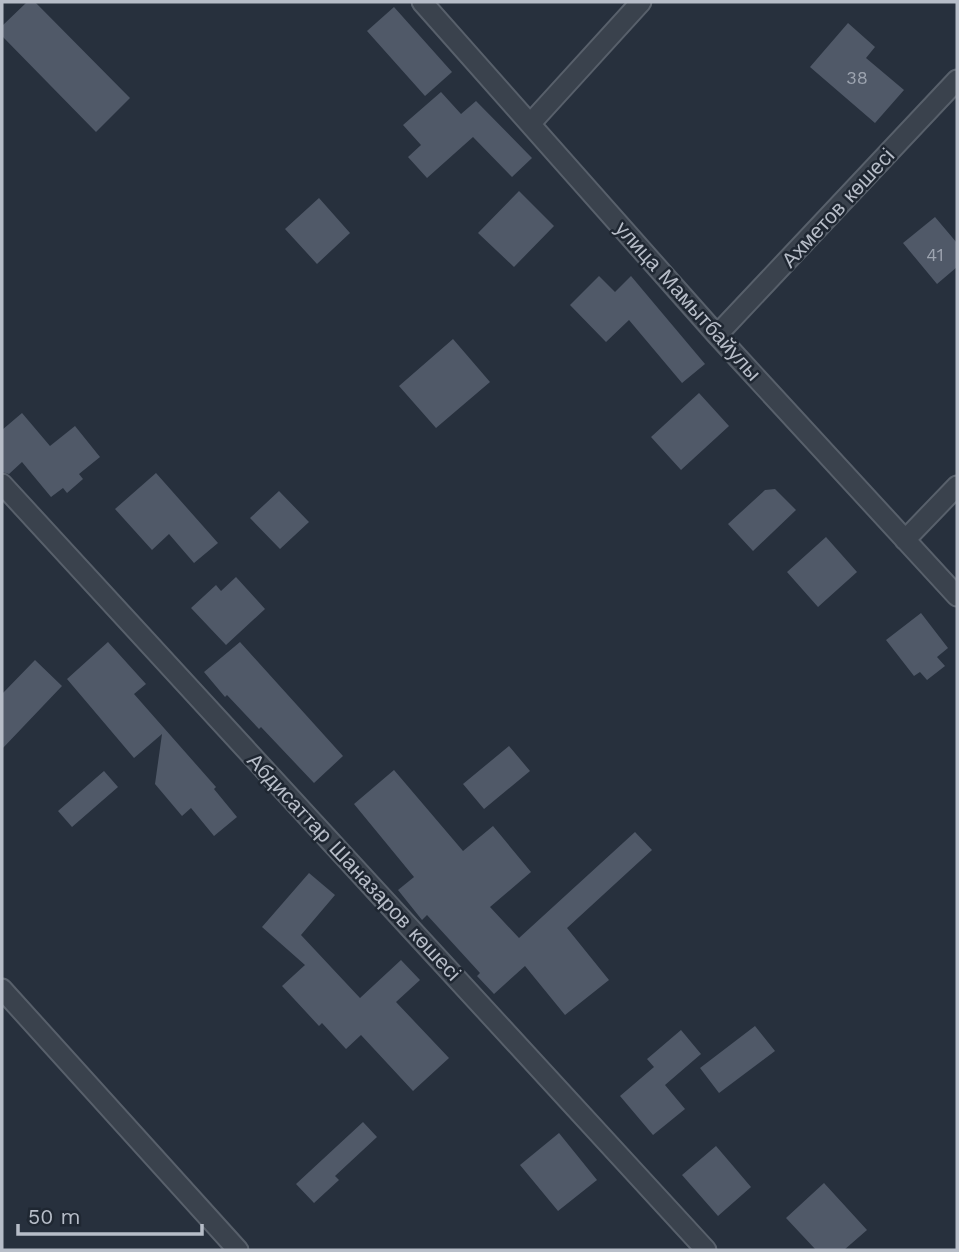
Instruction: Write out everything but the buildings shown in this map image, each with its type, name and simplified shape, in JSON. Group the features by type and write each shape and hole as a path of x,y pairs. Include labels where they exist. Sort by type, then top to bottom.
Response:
{"street":[{"name":"улица Мамытбайулы","path":"422,2 717,335 957,596"},
{"path":"530,124 641,2"},
{"name":"Ахметов көшесі","path":"717,335 957,80"},
{"name":"Абдисаттар Шаназаров көшесі","path":"2,484 706,1250"},
{"path":"905,540 957,486"},
{"path":"2,989 237,1250"}]}
